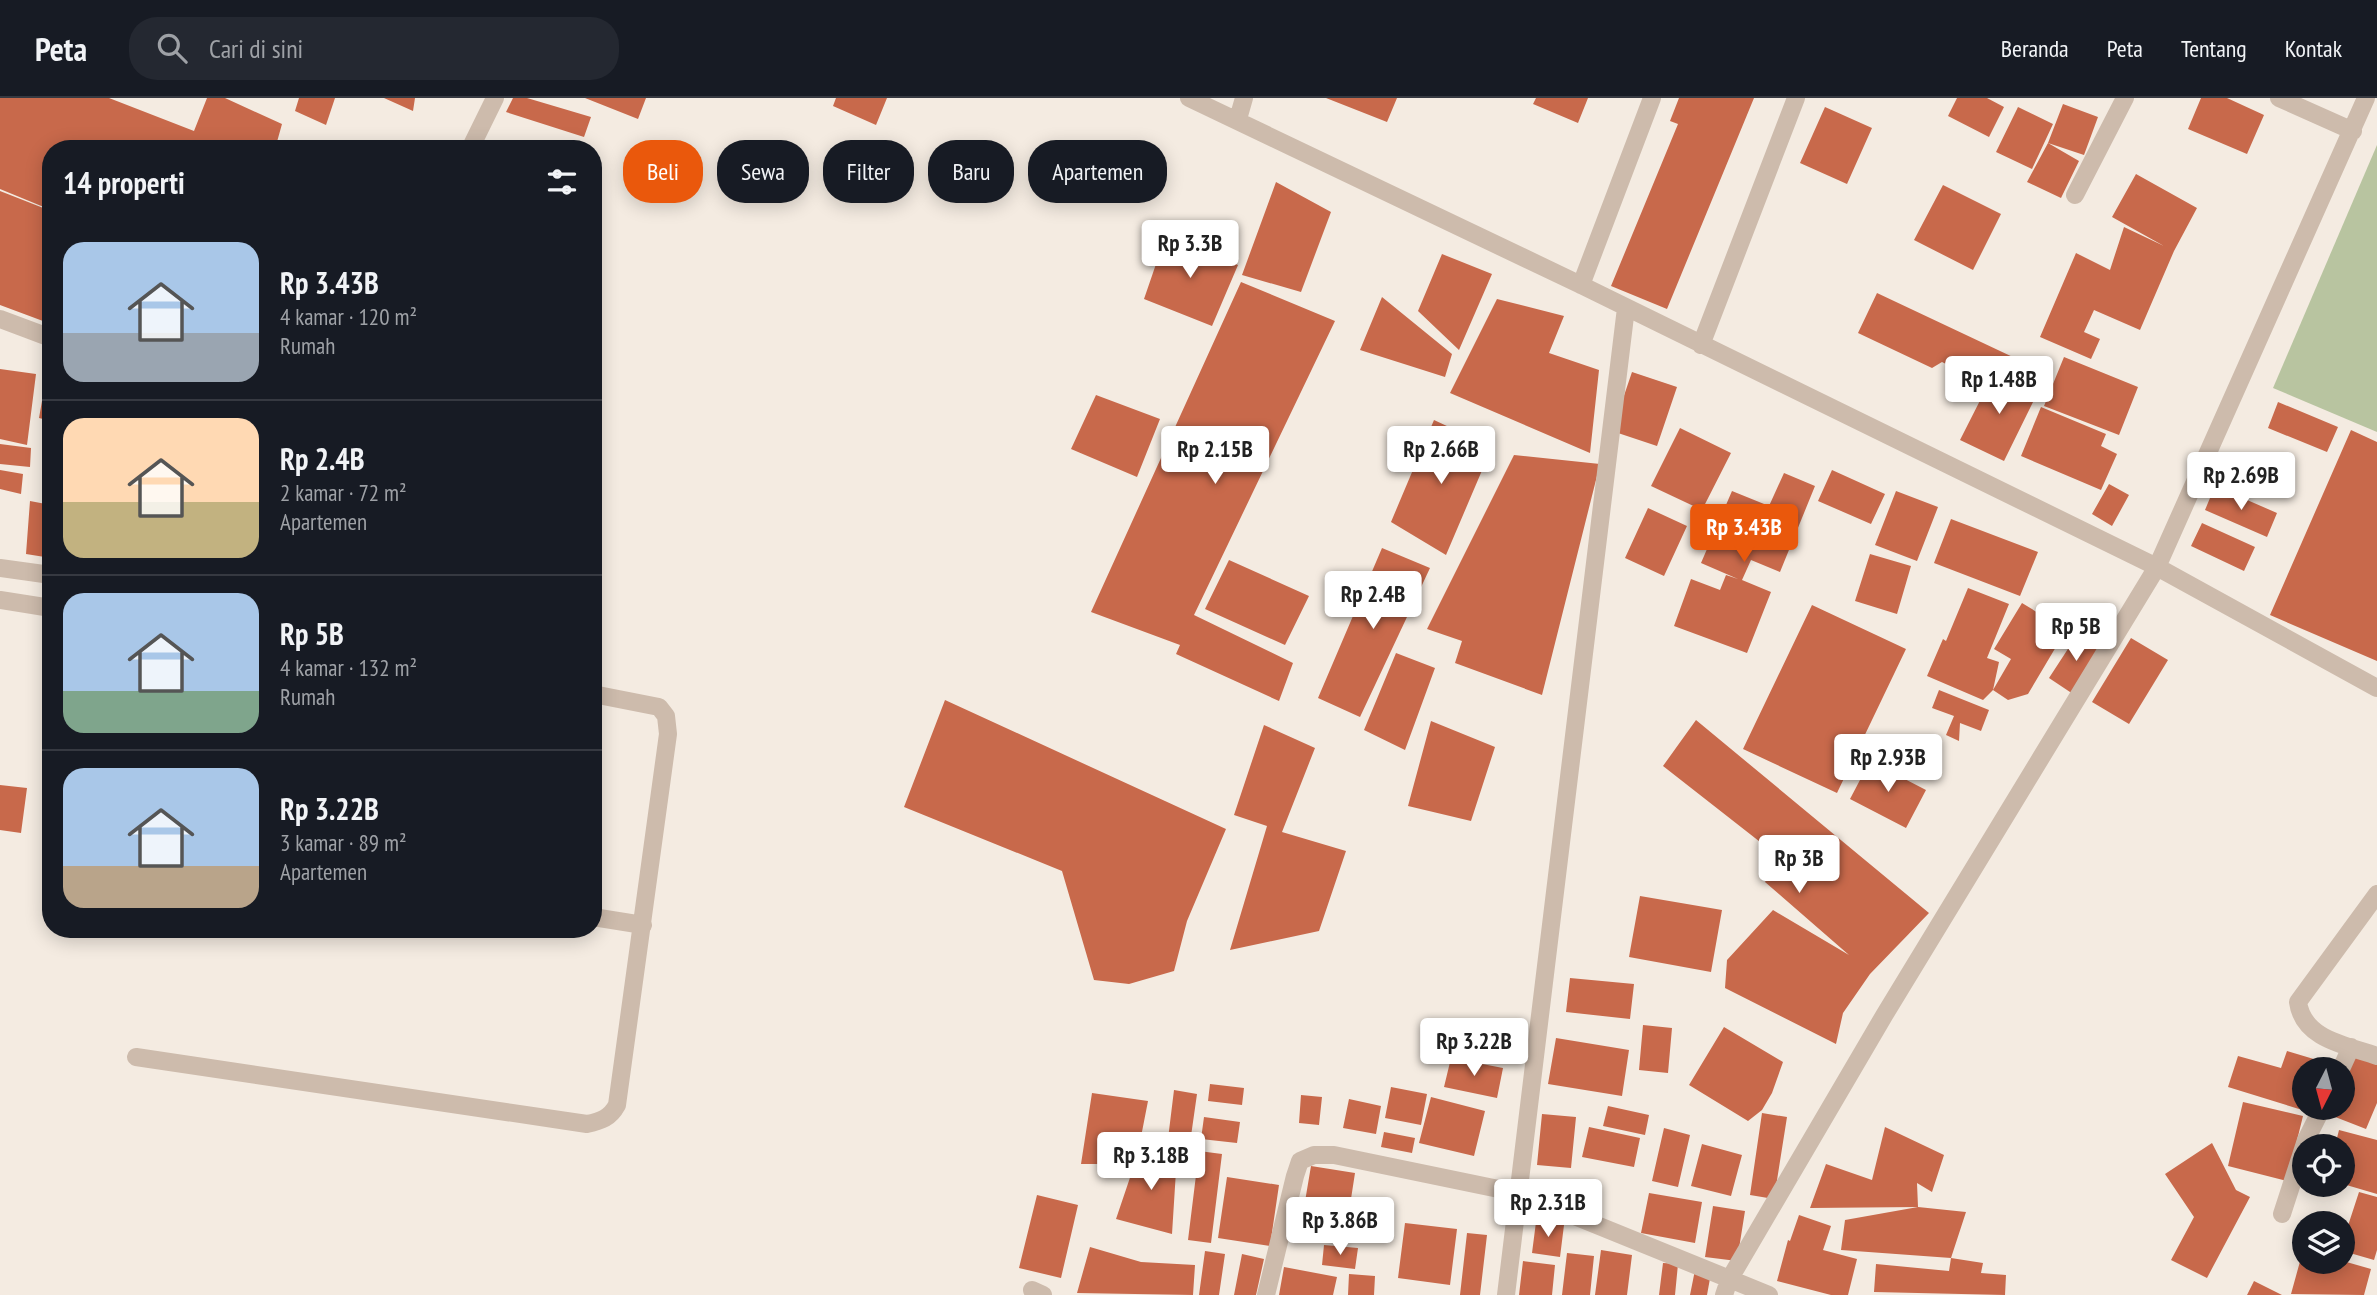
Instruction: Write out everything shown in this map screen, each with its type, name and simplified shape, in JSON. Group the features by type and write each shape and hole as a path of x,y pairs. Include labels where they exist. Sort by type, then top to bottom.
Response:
{"street":[{"path":"474,140 495,98"},
{"path":"1189,98 1238,119 1581,285 2157,567 2377,688"},
{"path":"1238,119 1244,98"},
{"path":"1581,285 1652,98"},
{"path":"1701,345 1796,98"},
{"path":"2075,195 2125,98"},
{"path":"2279,98 2353,131"},
{"path":"1727,1287 1885,1014 2157,567 2366,98"},
{"path":"1506,1295 1626,308"},
{"path":"0,319 42,335"},
{"path":"0,568 42,574"},
{"path":"0,600 42,607"},
{"path":"136,1056 587,1124 603,1120 617,1105 668,734 666,716 659,707 645,702 602,695"},
{"path":"2377,894 2298,1002 2300,1017 2310,1031 2377,1056"},
{"path":"602,918 643,925"},
{"path":"2346,1057 2351,1047"},
{"path":"2281,1214 2306,1140 2316,1120"},
{"path":"1266,1295 1300,1161 1314,1155 1334,1155 1518,1193 1727,1287 1769,1295"}],"green space":[{"path":"2377,145 2377,432 2273,388"}],"building":[{"path":"0,98 109,98 194,131 207,98 225,98 282,124 278,140 42,140 42,206 0,189"},
{"path":"299,98 335,98 326,125 295,111"},
{"path":"384,98 415,98 413,111"},
{"path":"513,98 527,98 591,117 584,137 506,112"},
{"path":"585,98 646,98 638,119"},
{"path":"836,98 887,98 876,125 833,106"},
{"path":"1326,98 1397,98 1387,122"},
{"path":"1536,98 1588,98 1578,123 1533,104"},
{"path":"1679,98 1754,98 1667,309 1611,286 1678,124 1670,121"},
{"path":"1957,98 1987,98 2004,107 1989,137 1948,116"},
{"path":"2201,98 2227,98 2264,115 2247,154 2188,129"},
{"path":"2063,104 2098,117 2084,155 2048,143"},
{"path":"1825,107 1872,128 1847,184 1800,163"},
{"path":"2018,107 2053,124 2032,169 1996,152"},
{"path":"2048,143 2079,161 2061,198 2027,182"},
{"path":"2136,174 2197,208 2174,251 2140,330 2094,310 2084,332 2100,339 2091,359 2040,337 2076,253 2110,270 2124,227 2164,246 2112,217"},
{"path":"1276,182 1331,212 1301,292 1242,275"},
{"path":"1943,185 2001,214 1973,270 1914,240"},
{"path":"0,191 42,207 42,321 0,305"},
{"path":"1167,232 1238,265 1212,326 1144,299"},
{"path":"1442,254 1492,274 1459,350 1418,311"},
{"path":"1241,282 1335,321 1194,615 1293,663 1279,701 1176,654 1180,645 1091,612"},
{"path":"1877,293 2053,376 2049,385 1990,357 1978,380 1942,362 1932,368 1858,333"},
{"path":"1382,297 1452,354 1445,377 1360,350"},
{"path":"1497,299 1564,316 1549,353 1599,370 1590,453 1450,393"},
{"path":"2064,357 2138,387 2119,435 2044,406"},
{"path":"0,369 36,374 27,445 0,439"},
{"path":"1995,371 2038,392 2004,461 1960,440"},
{"path":"1632,372 1677,387 1657,446 1612,431"},
{"path":"1096,395 1160,419 1137,477 1071,449"},
{"path":"2278,402 2338,427 2327,452 2268,428"},
{"path":"2041,407 2106,434 2101,446 2117,454 2101,490 2021,456"},
{"path":"1434,420 1492,447 1446,555 1391,522"},
{"path":"1680,428 1731,453 1702,510 1651,486"},
{"path":"2351,430 2377,442 2377,661 2270,615"},
{"path":"0,444 31,448 30,467 0,464"},
{"path":"1514,455 1600,464 1542,695 1455,663 1462,641 1427,629"},
{"path":"0,470 23,474 21,494 0,489"},
{"path":"1832,470 1885,494 1871,524 1818,501"},
{"path":"1784,473 1815,486 1780,572 1751,560 1742,580 1771,592 1747,653 1674,626 1691,579 1720,590 1726,575 1738,579 1701,563 1732,491 1769,506"},
{"path":"2109,484 2129,495 2112,526 2092,514"},
{"path":"2215,486 2277,513 2267,537 2205,510"},
{"path":"1896,491 1938,507 1917,561 1875,545"},
{"path":"30,501 42,503 42,557 26,554"},
{"path":"1648,508 1687,526 1664,576 1625,558"},
{"path":"1951,519 2038,552 2020,596 1934,563"},
{"path":"2202,523 2255,547 2244,571 2191,546"},
{"path":"1382,548 1430,568 1360,717 1318,698"},
{"path":"1870,554 1911,566 1897,614 1855,601"},
{"path":"1229,560 1309,596 1285,645 1205,609"},
{"path":"1968,588 2009,604 1987,658 1999,662 1993,690 1983,700 1927,676 1943,639 1946,641"},
{"path":"2022,603 2066,630 2028,694 2008,700 1993,690 2011,659 1994,649"},
{"path":"1812,605 1906,649 1837,793 1743,749"},
{"path":"2079,632 2103,647 2073,694 2049,678"},
{"path":"2131,638 2168,660 2129,724 2092,702"},
{"path":"1396,653 1435,668 1405,750 1364,730"},
{"path":"1939,690 1989,710 1981,731 1960,723 1959,741 1946,735 1954,716 1932,708"},
{"path":"945,700 1226,829 1187,921 1174,971 1129,984 1094,980 1062,871 904,807"},
{"path":"1696,720 1929,913 1870,974 1843,1013 1836,1044 1725,988 1727,960 1773,910 1849,955 1765,882 1778,856 1663,766"},
{"path":"1431,721 1495,747 1471,821 1408,806"},
{"path":"1264,725 1315,748 1282,832 1346,851 1319,931 1230,950 1267,826 1234,815"},
{"path":"1870,761 1926,790 1906,828 1850,799"},
{"path":"0,785 27,788 21,833 0,830"},
{"path":"1640,896 1722,910 1711,972 1629,957"},
{"path":"1570,978 1634,984 1630,1019 1566,1012"},
{"path":"1643,1025 1672,1028 1668,1073 1639,1070"},
{"path":"1724,1027 1783,1062 1772,1093 1762,1110 1748,1121 1689,1085"},
{"path":"1556,1038 1629,1050 1622,1096 1548,1084"},
{"path":"2287,1051 2307,1057 2292,1057 2292,1107 2228,1087 2238,1056 2281,1068"},
{"path":"2351,1054 2377,1065 2377,1103 2366,1129 2343,1120 2356,1120 2356,1057 2350,1057"},
{"path":"1451,1058 1503,1068 1497,1098 1444,1087"},
{"path":"1210,1084 1244,1088 1242,1105 1208,1101"},
{"path":"1391,1087 1427,1094 1421,1125 1385,1118"},
{"path":"1174,1090 1197,1094 1189,1150 1167,1147"},
{"path":"1092,1093 1148,1101 1140,1142 1131,1164 1081,1164"},
{"path":"1301,1095 1322,1097 1319,1125 1299,1123"},
{"path":"1431,1097 1485,1111 1474,1156 1419,1143"},
{"path":"1349,1099 1381,1106 1376,1134 1343,1128"},
{"path":"2243,1102 2292,1113 2292,1120 2302,1120 2299,1134 2292,1134 2292,1161 2287,1181 2228,1166"},
{"path":"1608,1106 1649,1115 1645,1135 1603,1126"},
{"path":"1762,1113 1787,1117 1774,1199 1750,1195"},
{"path":"1542,1114 1576,1117 1571,1168 1537,1165"},
{"path":"1204,1117 1240,1122 1237,1143 1201,1139"},
{"path":"1589,1127 1640,1138 1634,1167 1582,1157"},
{"path":"1885,1127 1944,1155 1932,1192 1917,1183 1918,1207 1810,1208 1826,1164 1872,1180"},
{"path":"1664,1128 1690,1135 1678,1187 1652,1181"},
{"path":"2339,1130 2354,1134 2338,1134"},
{"path":"1384,1132 1415,1138 1412,1153 1381,1147"},
{"path":"2355,1134 2377,1140 2377,1194 2355,1188"},
{"path":"2212,1143 2236,1190 2250,1197 2207,1278 2171,1260 2194,1217 2165,1174"},
{"path":"1702,1144 1742,1155 1731,1196 1691,1186"},
{"path":"1139,1151 1177,1155 1172,1234 1116,1219"},
{"path":"1199,1151 1222,1154 1211,1243 1188,1240"},
{"path":"1311,1166 1355,1173 1344,1244 1299,1237"},
{"path":"1227,1177 1279,1185 1270,1246 1218,1238"},
{"path":"2359,1192 2377,1197 2377,1250 2374,1260 2355,1254 2355,1211 2353,1211"},
{"path":"1649,1193 1702,1202 1695,1243 1641,1233"},
{"path":"1037,1195 1078,1205 1061,1278 1019,1268"},
{"path":"1713,1206 1745,1211 1737,1261 1705,1257"},
{"path":"1918,1207 1966,1212 1951,1258 1841,1250 1845,1220"},
{"path":"1799,1215 1831,1226 1823,1250 1857,1259 1848,1295 1831,1295 1777,1281 1788,1240 1790,1241"},
{"path":"1536,1222 1564,1225 1560,1257 1532,1253"},
{"path":"1405,1223 1457,1229 1450,1285 1398,1278"},
{"path":"1467,1233 1487,1235 1480,1295 1460,1295"},
{"path":"1324,1245 1358,1248 1355,1269 1322,1265"},
{"path":"1090,1247 1141,1262 1195,1265 1193,1295 1077,1293"},
{"path":"1601,1250 1632,1255 1627,1295 1595,1295"},
{"path":"1205,1251 1225,1254 1219,1295 1199,1295"},
{"path":"1567,1253 1594,1256 1590,1295 1562,1295"},
{"path":"1242,1254 1264,1259 1256,1295 1234,1295"},
{"path":"1951,1258 1983,1263 1981,1273 2006,1275 2005,1295 1874,1292 1876,1264 1949,1271"},
{"path":"1523,1261 1555,1265 1552,1295 1519,1295"},
{"path":"1663,1263 1678,1264 1675,1295 1659,1295"},
{"path":"2355,1264 2371,1269 2364,1295 2291,1294 2297,1274 2355,1274"},
{"path":"1284,1267 1337,1277 1333,1295 1279,1295"},
{"path":"1695,1270 1711,1273 1707,1295 1690,1295"},
{"path":"1349,1274 1375,1276 1374,1295 1348,1295"},
{"path":"2254,1281 2282,1295 2247,1295"}]}
